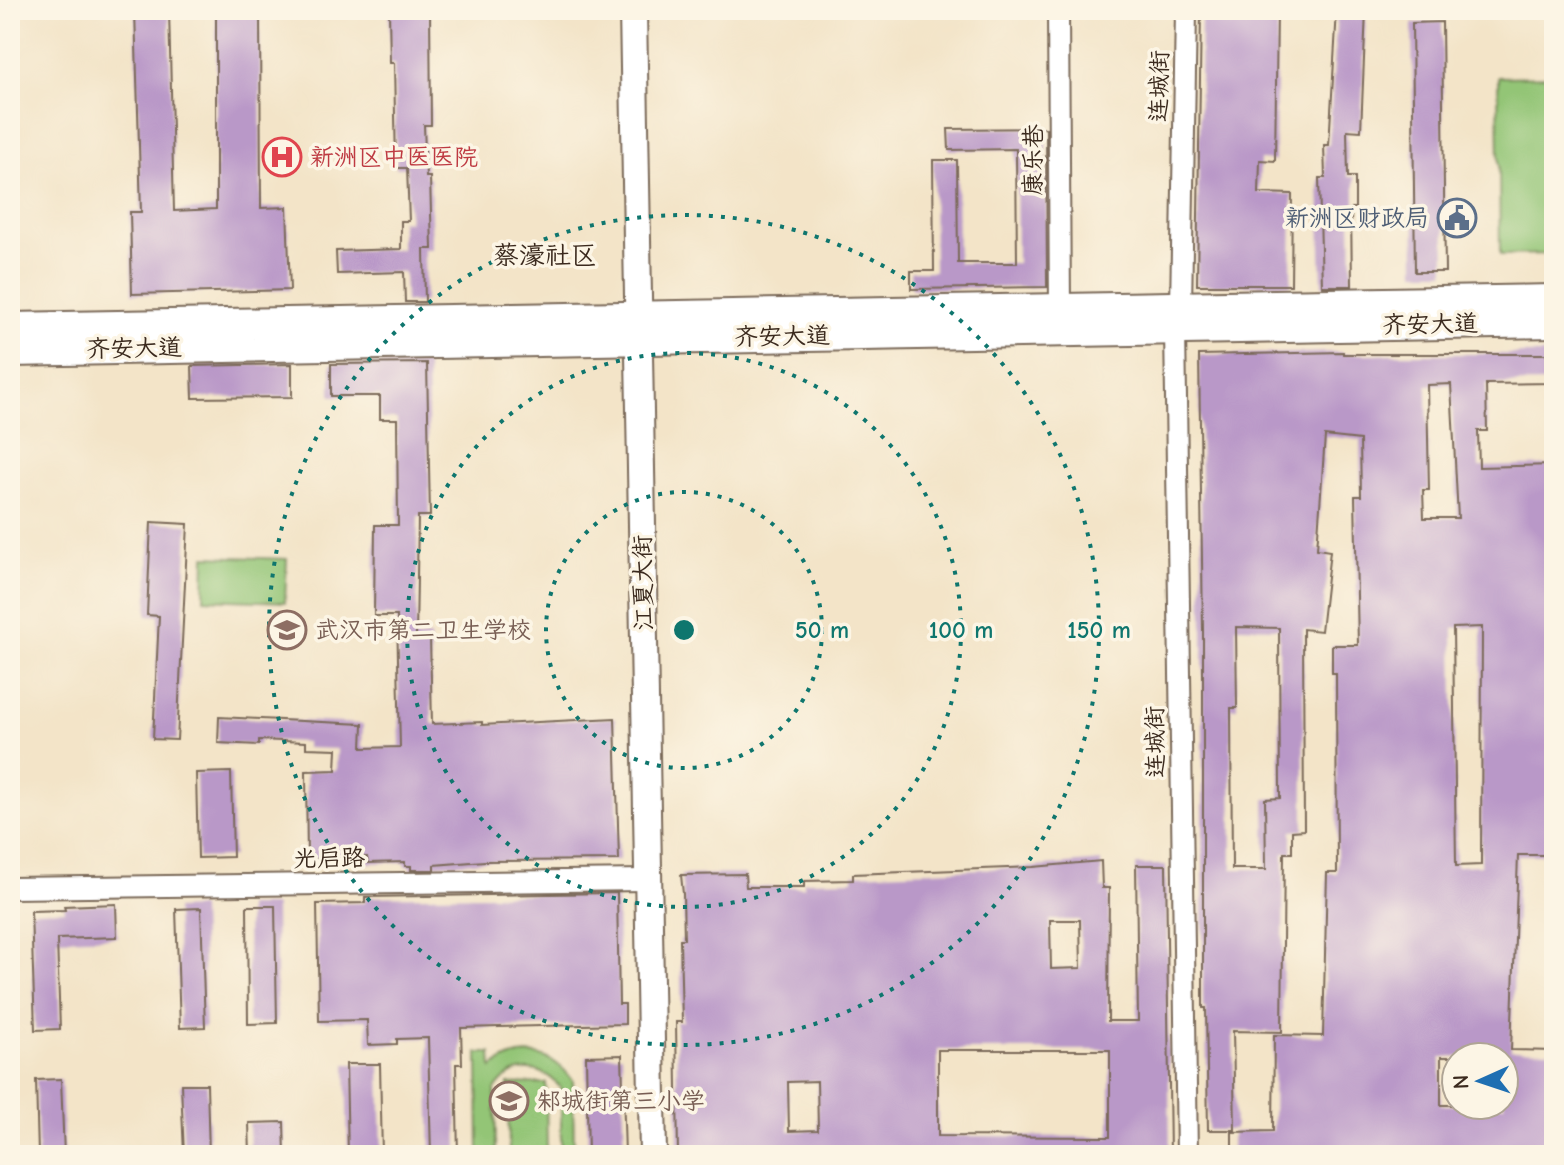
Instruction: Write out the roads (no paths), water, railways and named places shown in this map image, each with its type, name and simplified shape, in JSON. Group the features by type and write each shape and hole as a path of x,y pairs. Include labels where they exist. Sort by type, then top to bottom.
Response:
{"main road":[{"name":"齐安大道","path":"10,351 1060,309 1178,318 1554,300"},
{"name":"齐安大道","path":"10,328 638,328 1178,318 1554,322"}],"street":[{"name":"江夏大街","path":"633,10 653,1155"},
{"name":"康乐巷","path":"1058,10 1060,309"},
{"name":"连城街","path":"1186,10 1178,318 1187,1155"},
{"name":"光启路","path":"10,888 648,880"}],"place":[{"name":"新洲区中医医院","path":"282,157"},
{"name":"新洲区财政局","path":"1457,218"},
{"name":"武汉市第二卫生学校","path":"287,630"},
{"name":"邾城街第三小学","path":"509,1101"}],"district":[{"name":"蔡濠社区","path":"545,256"}]}
